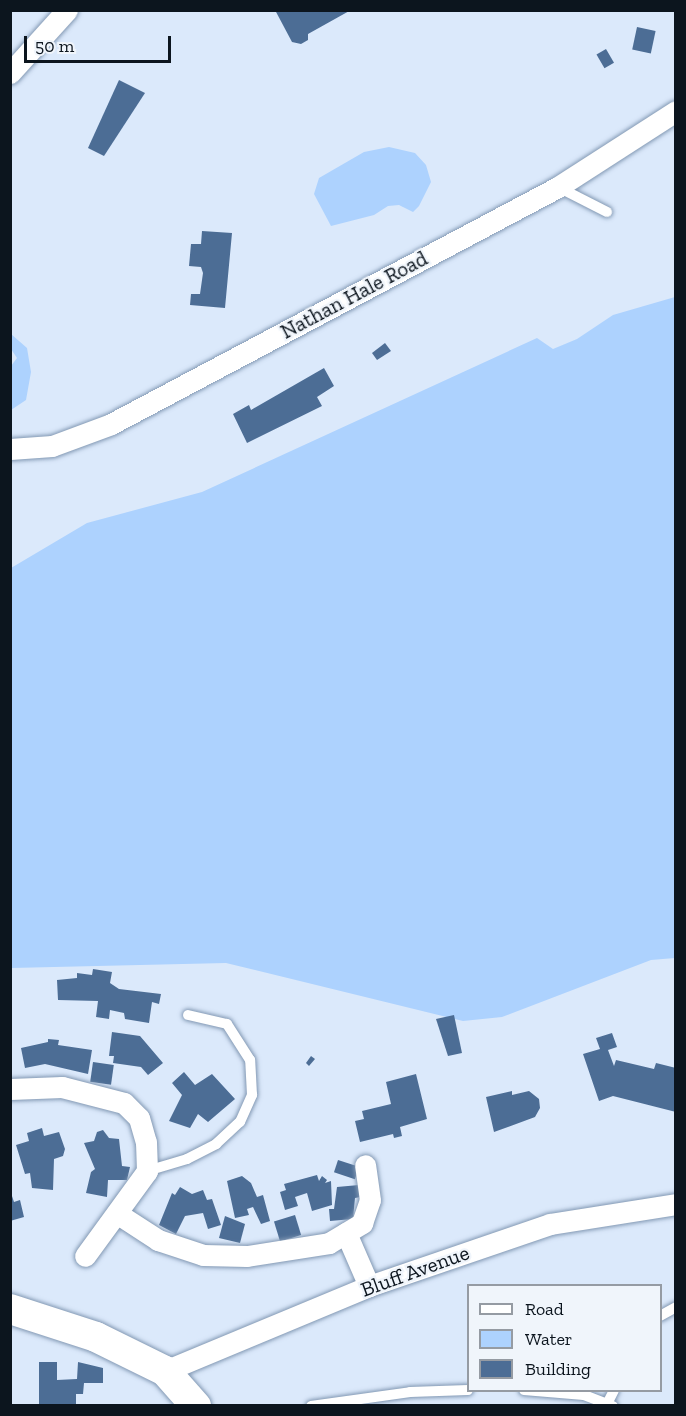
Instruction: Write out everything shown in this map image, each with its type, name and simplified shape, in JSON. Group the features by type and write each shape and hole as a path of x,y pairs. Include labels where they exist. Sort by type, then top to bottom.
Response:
{"main road":[{"path":"10,1309 96,1337 165,1371 196,1406"}],"street":[{"path":"10,73 67,10"},
{"name":"Nathan Hale Road","path":"16,450 52,446 111,424 558,187 675,111"},
{"path":"10,1089 62,1087 124,1103 139,1118 146,1142 147,1171 118,1214 85,1256"},
{"path":"118,1214 158,1240 203,1255 247,1256 329,1243 362,1223 370,1200 365,1165"},
{"name":"Bluff Avenue","path":"165,1371 369,1286 550,1224 675,1204"},
{"path":"346,1233 369,1286"}],"lane":[{"path":"558,187 607,212"},
{"path":"147,1171 187,1159 216,1144 240,1122 252,1095 250,1060 227,1024 188,1015"},
{"path":"662,1315 675,1307"},
{"path":"311,1406 410,1392 467,1390"},
{"path":"548,1392 584,1395 610,1404"}],"water":[{"path":"389,147 415,153 426,165 431,182 419,206 413,212 399,205 388,206 374,215 331,226 314,194 319,178 364,152"},
{"path":"675,297 675,958 651,960 502,1017 463,1021 226,963 11,968 11,568 87,523 202,492 537,338 553,349 577,339 613,315"},
{"path":"11,334 27,348 31,372 26,400 11,410 11,366 17,358 11,349"}],"building":[{"path":"275,10 351,10 308,34 308,40 301,44 292,42"},
{"path":"637,27 656,31 651,53 632,49"},
{"path":"606,49 614,63 604,68 596,54"},
{"path":"119,80 145,93 104,156 88,148"},
{"path":"202,231 232,233 225,308 190,305 191,294 200,294 203,273 201,267 189,266 191,244 201,244"},
{"path":"385,343 391,351 377,360 372,353"},
{"path":"324,368 334,386 317,397 322,406 247,443 233,414 249,405 251,410"},
{"path":"93,969 112,972 110,983 119,989 161,994 159,1004 152,1002 149,1023 125,1019 124,1013 110,1010 109,1019 96,1017 98,1001 58,1000 57,980 77,978 77,973 92,975"},
{"path":"454,1015 462,1053 448,1056 436,1019"},
{"path":"112,1032 140,1036 163,1063 148,1075 141,1067 113,1063 114,1056 109,1056"},
{"path":"612,1033 617,1047 608,1050 614,1066 616,1060 654,1069 656,1063 676,1068 676,1112 613,1096 599,1101 583,1054 600,1049 596,1038"},
{"path":"48,1039 59,1040 58,1045 92,1050 88,1074 45,1064 25,1068 21,1048 48,1042"},
{"path":"311,1056 315,1059 309,1066 306,1063"},
{"path":"93,1062 114,1065 111,1085 90,1082"},
{"path":"184,1072 195,1085 212,1074 235,1099 208,1122 198,1114 190,1128 169,1121 182,1095 172,1083"},
{"path":"416,1074 427,1119 400,1127 402,1136 394,1138 393,1134 360,1142 355,1121 364,1119 362,1111 391,1104 386,1082"},
{"path":"512,1091 512,1095 529,1091 539,1099 540,1108 535,1117 494,1132 486,1097"},
{"path":"42,1128 44,1136 59,1132 65,1149 63,1156 54,1159 53,1190 32,1188 30,1173 25,1174 16,1145 29,1141 27,1133"},
{"path":"103,1130 109,1138 119,1139 122,1166 130,1167 127,1180 108,1180 107,1197 86,1193 91,1172 95,1169 84,1143 94,1141 97,1132"},
{"path":"338,1160 359,1167 355,1179 334,1172"},
{"path":"317,1175 319,1181 322,1176 327,1180 325,1183 331,1181 332,1205 312,1211 307,1193 295,1197 298,1206 285,1210 280,1192 286,1190 284,1184"},
{"path":"242,1176 251,1183 257,1197 263,1195 270,1221 261,1224 253,1207 247,1209 249,1215 235,1218 227,1181"},
{"path":"359,1185 360,1197 355,1198 353,1219 330,1221 329,1209 334,1209 337,1187"},
{"path":"180,1187 192,1194 203,1190 207,1200 212,1199 221,1225 208,1229 203,1213 185,1216 176,1234 159,1225 172,1193 175,1195"},
{"path":"10,1190 14,1202 20,1200 24,1217 10,1221"},
{"path":"295,1215 301,1235 280,1242 274,1221"},
{"path":"225,1216 245,1224 240,1243 219,1238"},
{"path":"39,1362 57,1362 57,1380 77,1379 78,1362 103,1368 103,1383 84,1383 83,1394 76,1394 76,1404 39,1404"}]}
